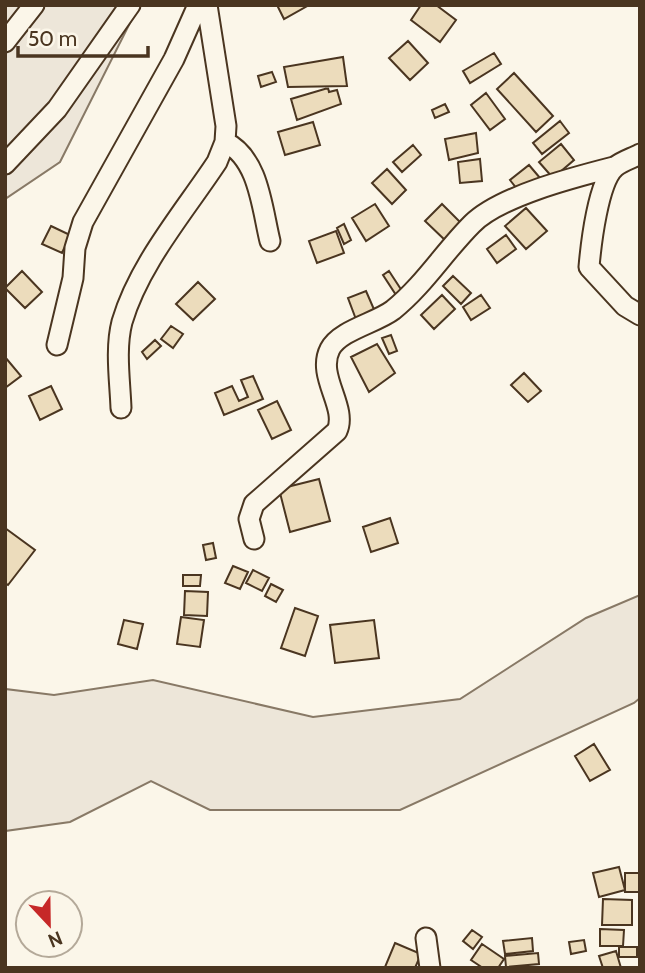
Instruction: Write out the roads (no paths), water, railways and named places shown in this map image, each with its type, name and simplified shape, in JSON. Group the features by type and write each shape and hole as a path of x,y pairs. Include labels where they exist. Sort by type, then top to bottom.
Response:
{"street":[{"path":"5,42 34,5"},
{"path":"5,164 57,110 130,5"},
{"path":"57,345 74,278 75,248 83,222 174,59 198,5"},
{"path":"121,408 119,356 122,324 141,277 217,162 225,142 226,126 207,5"},
{"path":"225,142 237,148 256,182 270,241"},
{"path":"254,539 250,519 254,504 337,431 341,422 327,366 330,348 344,337 389,313 412,294 473,222 498,207 562,180 614,167 640,154"},
{"path":"614,167 598,205 591,237 589,267 625,306 640,315"},
{"path":"426,938 430,968"}]}
